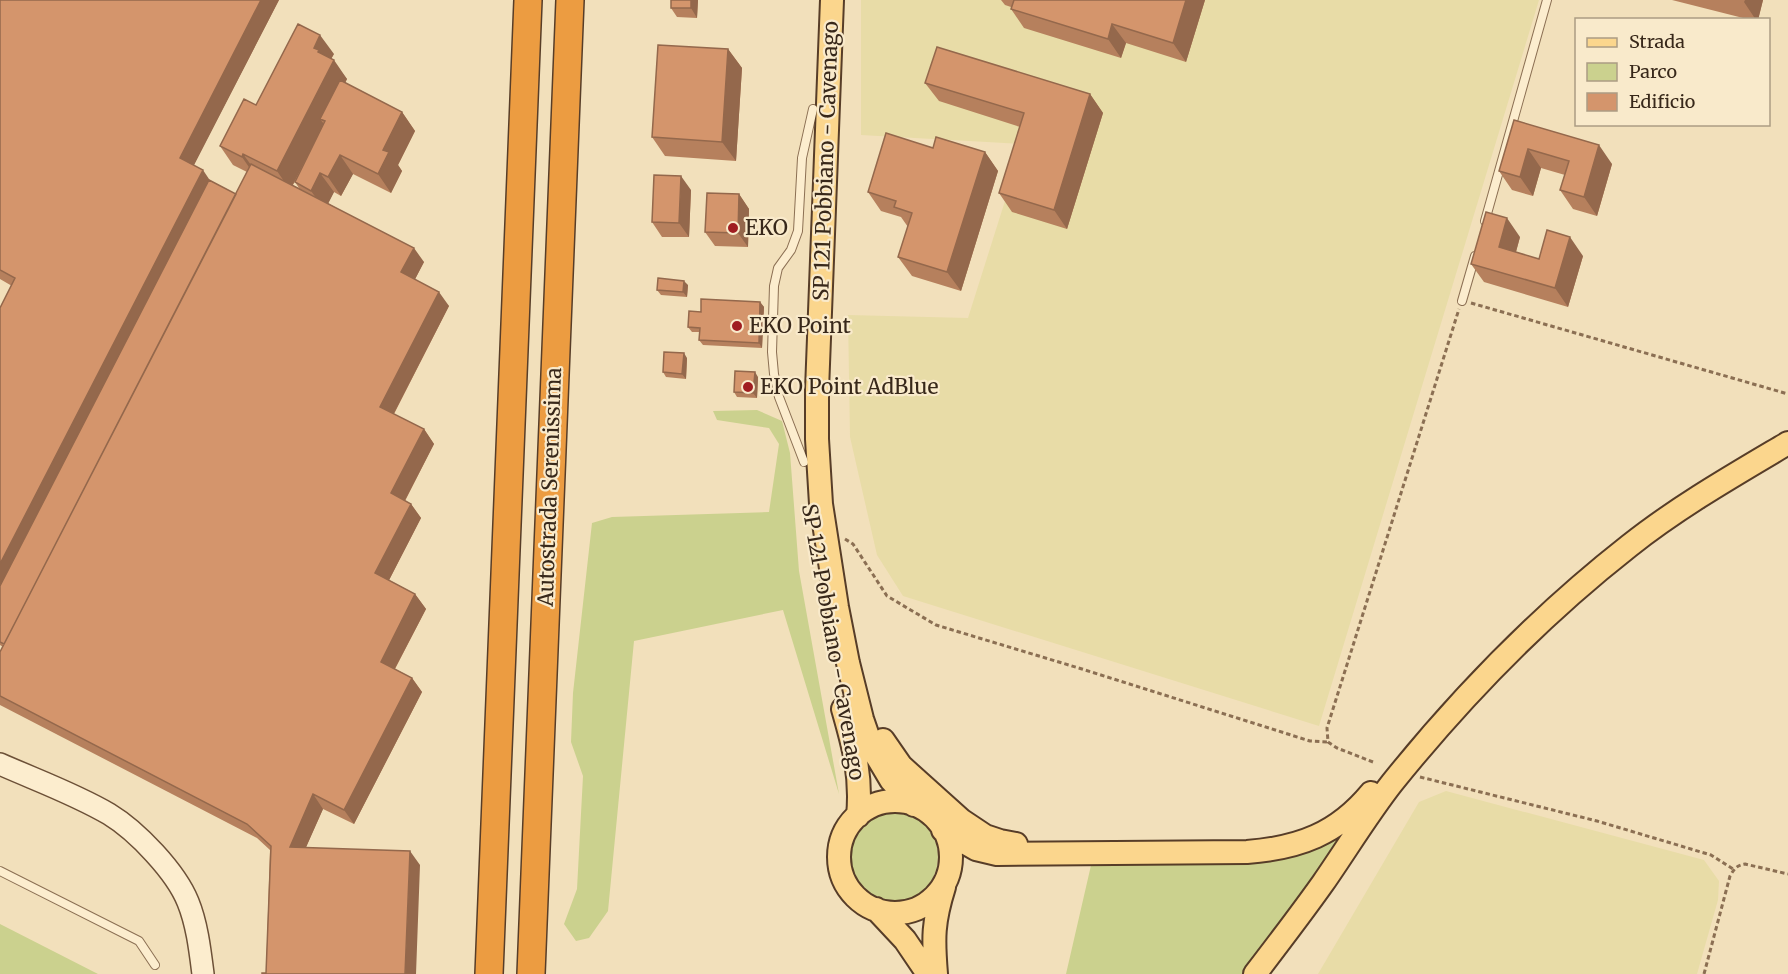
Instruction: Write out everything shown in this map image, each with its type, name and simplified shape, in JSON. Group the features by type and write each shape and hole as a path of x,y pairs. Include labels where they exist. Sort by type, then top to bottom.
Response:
{"highway":[{"name":"Autostrada Serenissima","path":"489,974 528,0"},
{"name":"Autostrada Serenissima","path":"531,974 570,0"},
{"path":"471,974 473,945 493,888"}],"main road":[{"name":"SP 121 Pobbiano - Cavenago","path":"817,0 802,413 804,462 810,536 823,612 860,784 858,816"},
{"name":"SP 121 Pobbiano - Cavenago","path":"832,0 817,408 818,466 837,607 848,663 868,738 882,767 914,805"},
{"path":"1255,974 1323,883 1391,784 1449,716 1526,636 1630,545 1718,485 1788,443"},
{"path":"837,607 869,710 886,744 901,766 957,817 985,836 1010,843 1092,853 1247,852 1285,847 1312,839 1354,812 1437,711 1451,698 1483,679"},
{"name":"SP 121 Pobbiano - Cavenago","path":"928,974 905,940 876,909 855,896 844,880 840,855 843,839 850,825 867,809 883,803 901,802 914,805 932,816 944,830 967,845 991,853 1092,853"},
{"path":"936,974 934,929 936,912 950,868 951,854 944,830"},
{"path":"1269,974 1333,880 1359,831"},
{"path":"876,909 894,913 917,908 934,897 945,880"}],"street":[{"path":"0,764 110,815 137,836 157,856 175,879 188,902 198,939 203,974"}],"lane":[{"path":"1481,234 1547,0"},
{"path":"804,462 779,397 772,352 774,286 777,268 791,250 798,231 802,158 813,109"},
{"path":"1462,301 1478,245"},
{"path":"0,871 139,941 154,965"}],"path":[{"path":"1328,742 1328,728 1462,301 1788,394"},
{"path":"824,524 853,544 887,596 936,625 1310,741 1328,742 1337,748 1373,762"},
{"path":"1415,775 1597,821 1700,851 1711,855 1733,870"},
{"path":"1704,974 1733,870 1738,865 1745,864 1788,874"}],"shaded area":[{"path":"861,0 1539,0 1319,726 903,596 877,555 850,437 848,315 968,318 1023,144 861,135"},
{"path":"1446,791 1704,860 1719,881 1718,900 1697,974 1318,974 1419,802"}],"green space":[{"path":"757,410 782,421 790,453 799,571 839,794 783,610 634,641 608,911 589,938 576,941 564,924 577,889 583,776 571,742 573,693 592,523 612,517 769,512 779,444 769,428 717,420 713,411"},
{"path":"893,812 910,815 925,825 935,840 938,857 935,874 925,889 910,899 893,902 876,899 861,889 851,874 848,857 851,840 861,825 876,815"},
{"path":"1345,833 1263,974 1066,974 1092,861"},
{"path":"0,924 98,974 0,974"}],"building":[{"path":"0,0 261,0 180,158 203,170 0,564 0,308 15,278 0,270"},
{"path":"671,0 691,0 691,8 671,8"},
{"path":"1014,0 1186,0 1173,43 1112,24 1108,39 1011,9"},
{"path":"298,24 320,35 314,48 334,60 277,171 243,154 242,157 220,146 244,99 256,105"},
{"path":"658,45 728,49 722,142 652,137"},
{"path":"937,47 1090,94 1054,210 999,193 1024,113 925,83"},
{"path":"340,80 402,112 383,150 389,152 378,174 340,155 328,177 320,173 311,191 295,182 325,121 320,119"},
{"path":"1514,120 1599,145 1584,197 1560,190 1569,161 1528,149 1520,177 1499,171"},
{"path":"886,133 933,148 936,137 985,152 947,272 898,257 912,213 894,207 896,201 868,192"},
{"path":"251,164 414,248 401,272 439,292 380,407 424,429 391,493 411,504 375,573 415,594 381,662 412,678 344,810 313,794 290,847 410,851 405,974 262,974 266,973 271,846 247,824 0,696 0,652"},
{"path":"654,175 681,176 679,223 652,222"},
{"path":"209,180 236,194 4,644 0,642 0,586"},
{"path":"707,193 739,194 738,233 705,232"},
{"path":"1486,212 1507,218 1499,247 1539,259 1547,230 1570,237 1555,288 1471,264"},
{"path":"658,278 684,281 683,292 657,290"},
{"path":"701,299 760,302 759,343 699,340 700,328 688,327 689,311 701,312"},
{"path":"664,352 684,353 682,374 663,372"},
{"path":"735,371 755,372 753,393 734,392"}],"place":[{"name":"EKO","path":"733,228"},
{"name":"EKO Point","path":"737,326"},
{"name":"EKO Point AdBlue","path":"748,387"}]}
